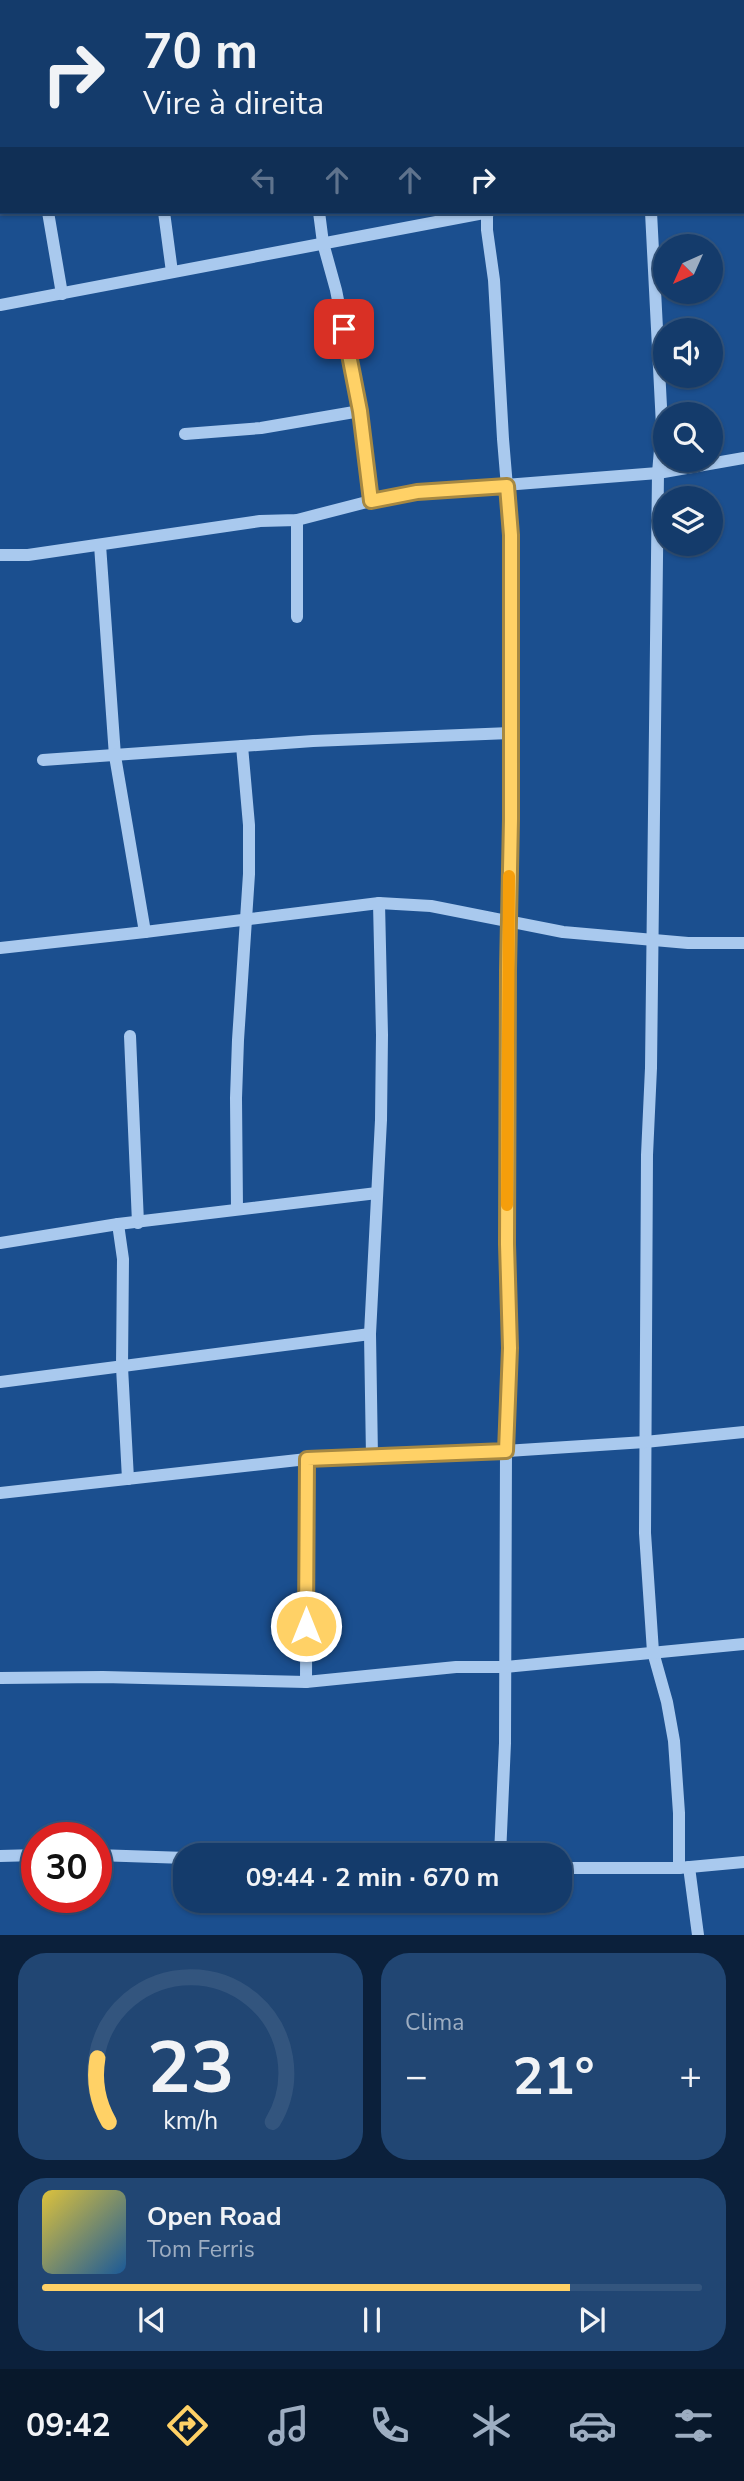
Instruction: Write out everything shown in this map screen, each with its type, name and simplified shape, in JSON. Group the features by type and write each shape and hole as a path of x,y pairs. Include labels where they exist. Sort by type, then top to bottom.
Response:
{"street":[{"path":"48,214 62,294"},
{"path":"164,214 172,272"},
{"path":"319,214 323,243 336,290 360,411 371,501"},
{"path":"0,305 476,214"},
{"path":"487,214 511,535 507,1244 510,1348 506,1451 505,1743 501,1843"},
{"path":"651,214 662,426 658,473 650,940 645,1533 653,1651 674,1741 684,1867 698,1935"},
{"path":"185,434 261,428 360,411"},
{"path":"0,555 29,555 260,521 297,520 417,492 658,473 744,458"},
{"path":"297,520 298,617"},
{"path":"100,545 115,756 145,932"},
{"path":"43,760 242,746 511,733"},
{"path":"237,1209 236,1098 249,899 249,825 242,746"},
{"path":"0,948 379,903 431,906 563,932 650,940 744,943"},
{"path":"372,1457 370,1334 381,1120 379,903"},
{"path":"130,1036 138,1223"},
{"path":"0,1243 118,1224 377,1193"},
{"path":"118,1224 125,1300 122,1367 128,1479"},
{"path":"0,1382 370,1334"},
{"path":"0,1493 307,1459 506,1451 744,1432"},
{"path":"306,1682 307,1459"},
{"path":"0,1678 103,1677 306,1682 456,1667 505,1667 744,1644"},
{"path":"0,1856 21,1855"},
{"path":"112,1856 173,1858"},
{"path":"572,1868 684,1867 744,1862"}],"slow traffic":[{"path":"507,1205 509,876"}],"route":[{"path":"306,1626 307,1459 506,1451 510,1348 507,1244 511,535 507,486 417,492 371,501 360,411 344,329"}]}
